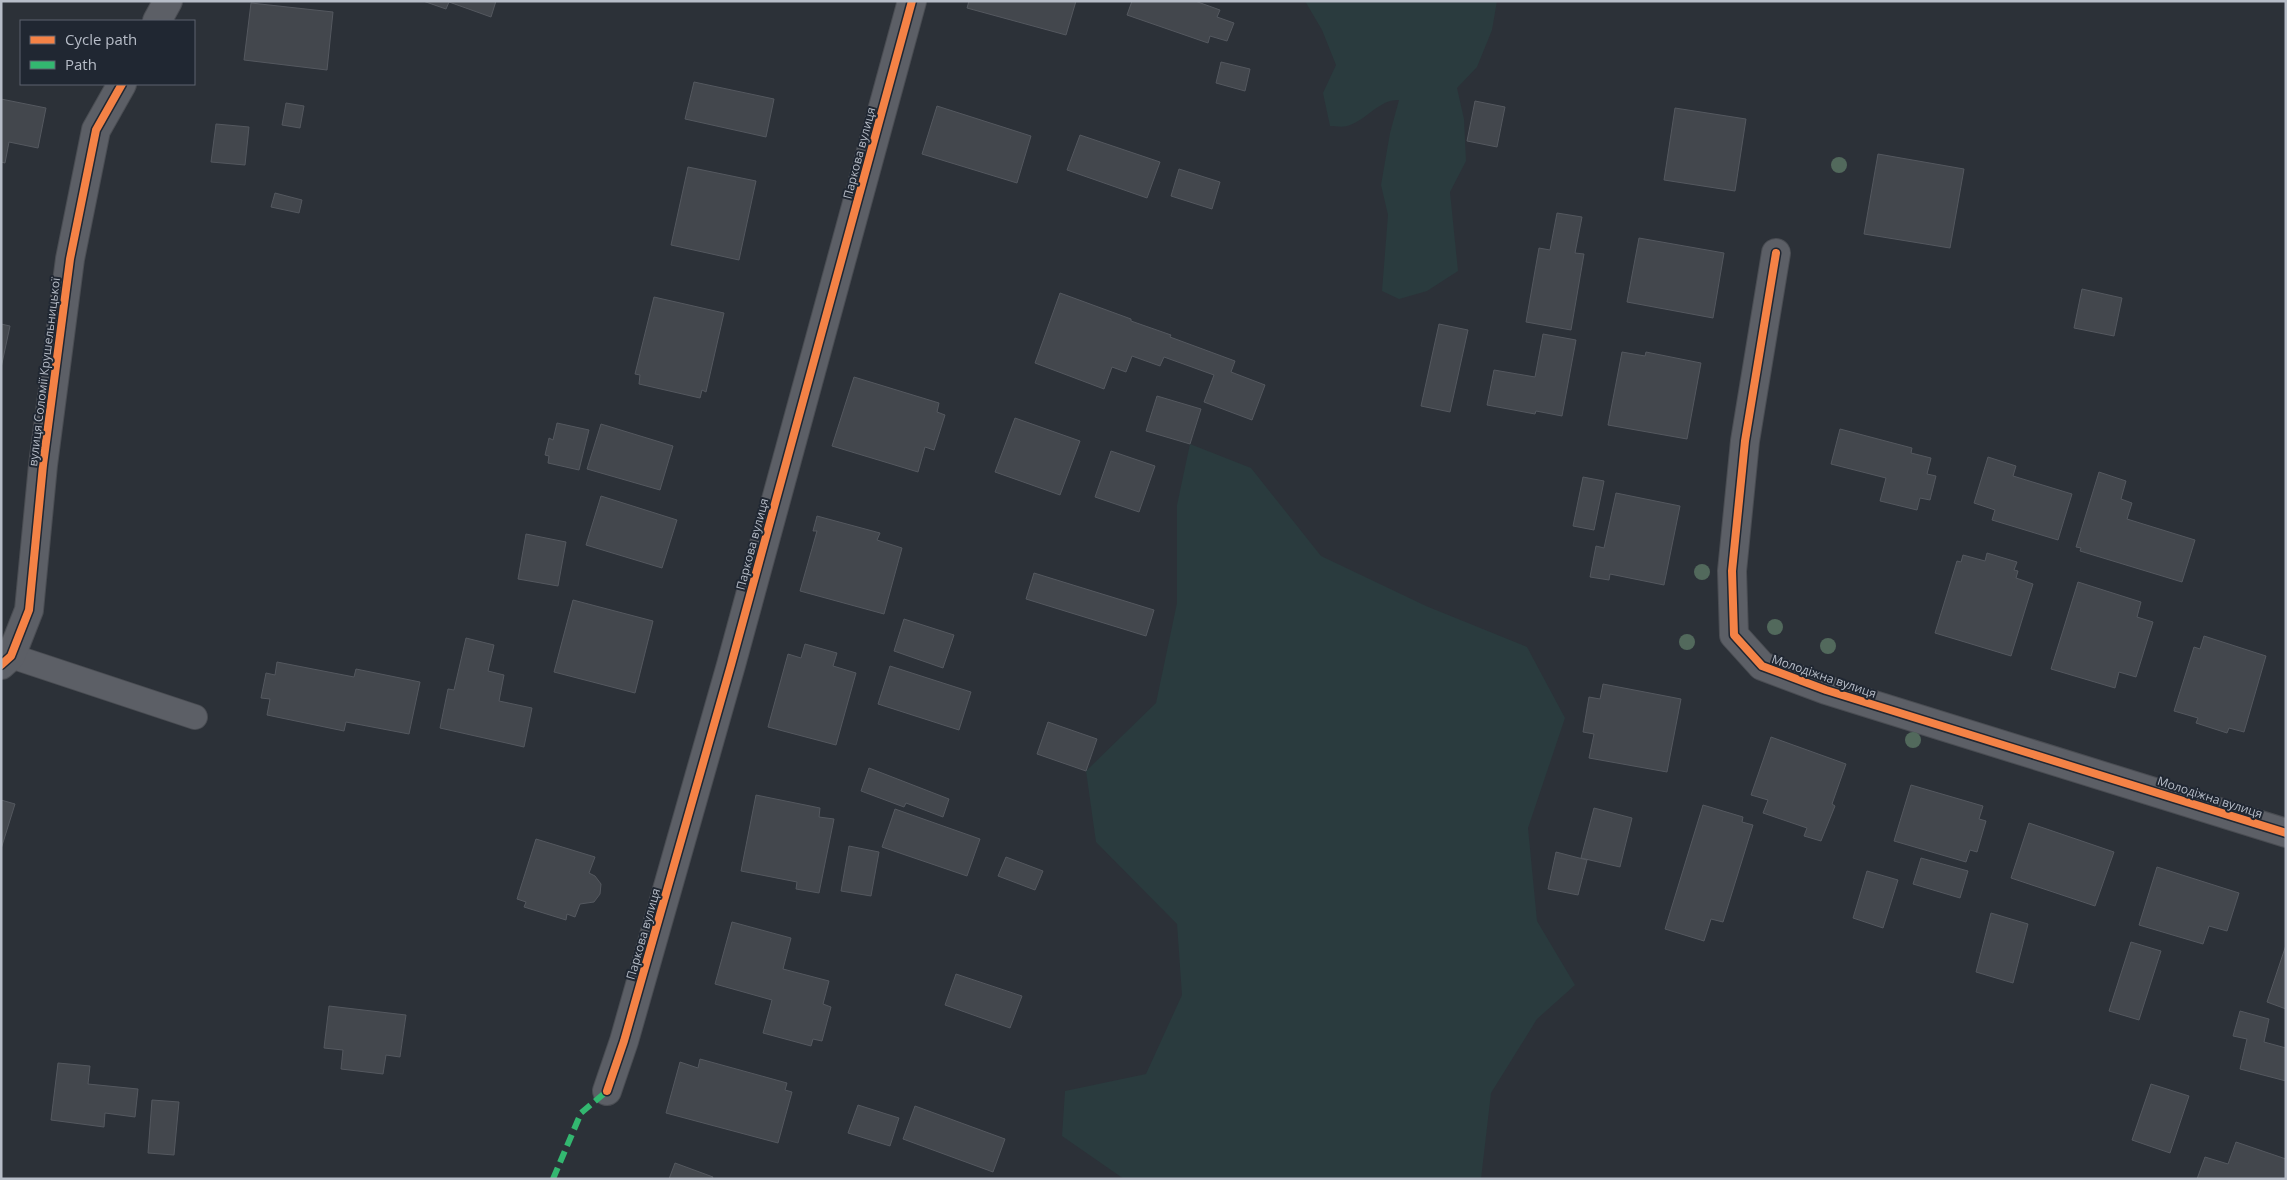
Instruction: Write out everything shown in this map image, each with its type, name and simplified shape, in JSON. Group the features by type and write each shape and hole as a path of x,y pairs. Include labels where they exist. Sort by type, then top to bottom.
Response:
{"street":[{"path":"158,20 168,1"},
{"name":"Паркова вулиця","path":"606,1091 624,1042 728,674 912,1"},
{"name":"вулиця Соломії Крушельницької","path":"6,660 29,610 43,465 70,259 96,130 121,85"},
{"name":"Молодіжна вулиця","path":"1776,253 1746,441 1732,571 1734,635 1762,666 1826,690 2286,833"}],"lane":[{"path":"6,660 195,716"}],"shaded area":[{"path":"1305,1 1497,1 1492,30 1477,67 1457,88 1464,119 1466,161 1450,192 1458,271 1427,291 1399,299 1382,291 1388,215 1381,185 1390,133 1399,100 1380,106 1348,126 1330,126 1323,93 1336,65 1322,30"},
{"path":"1190,444 1251,468 1321,556 1426,606 1527,647 1565,718 1528,828 1537,921 1575,985 1537,1019 1491,1093 1481,1179 1124,1179 1062,1136 1065,1091 1146,1074 1182,995 1177,924 1096,842 1086,771 1156,703 1177,603 1177,505"}],"building":[{"path":"423,1 496,1 491,17 449,2 446,9"},
{"path":"969,1 1076,1 1066,35 967,8"},
{"path":"1132,1 1195,1 1220,10 1217,17 1234,23 1227,41 1210,36 1208,43 1127,15"},
{"path":"251,3 333,12 327,70 244,60"},
{"path":"1221,62 1250,69 1245,91 1216,83"},
{"path":"694,82 774,99 766,137 685,119"},
{"path":"1,99 46,108 38,148 9,142 5,163 1,162"},
{"path":"1475,101 1505,107 1497,147 1467,141"},
{"path":"286,103 304,106 300,128 282,125"},
{"path":"937,106 1031,136 1017,183 922,154"},
{"path":"1675,108 1746,119 1735,191 1664,180"},
{"path":"216,124 249,127 245,165 211,162"},
{"path":"1080,135 1160,162 1147,198 1067,170"},
{"path":"1878,154 1964,169 1950,248 1864,234"},
{"path":"688,167 756,181 739,260 671,245"},
{"path":"1179,169 1220,182 1212,209 1171,196"},
{"path":"275,193 302,200 299,213 271,207"},
{"path":"1557,213 1582,217 1575,253 1584,254 1571,330 1526,322 1539,248 1550,250"},
{"path":"1639,238 1724,253 1713,318 1627,302"},
{"path":"2082,289 2122,298 2114,336 2074,328"},
{"path":"1060,293 1235,361 1231,372 1265,385 1252,420 1204,402 1214,375 1164,357 1160,366 1132,356 1126,372 1112,367 1104,389 1035,363"},
{"path":"654,297 724,313 706,392 702,390 700,398 639,384 640,375 635,374"},
{"path":"1,324 10,326 1,368"},
{"path":"1439,324 1468,330 1450,412 1421,406"},
{"path":"1543,334 1576,340 1562,416 1536,411 1535,414 1487,405 1494,370 1535,377"},
{"path":"1622,352 1645,356 1646,352 1701,363 1687,439 1608,425"},
{"path":"854,377 939,403 937,412 945,415 934,450 925,447 918,472 832,446"},
{"path":"1157,396 1201,409 1190,444 1146,431"},
{"path":"1015,418 1080,441 1060,495 995,472"},
{"path":"557,423 589,430 579,470 548,463 549,456 545,455 549,438 553,440"},
{"path":"601,424 673,446 660,490 587,469"},
{"path":"1840,429 1912,448 1911,453 1931,458 1927,474 1936,476 1930,500 1920,498 1917,510 1880,501 1886,478 1831,464"},
{"path":"1111,451 1155,466 1139,512 1095,497"},
{"path":"1988,457 2016,466 2013,476 2072,494 2058,540 1992,520 1995,510 1974,503"},
{"path":"2099,472 2126,481 2121,499 2132,503 2127,519 2195,540 2182,582 2080,551 2081,548 2076,547"},
{"path":"1583,477 1604,481 1594,530 1573,526"},
{"path":"1616,493 1680,506 1664,585 1610,574 1609,580 1590,577 1596,546 1604,548"},
{"path":"601,496 677,520 662,568 586,545"},
{"path":"817,516 880,533 877,540 902,548 884,614 800,591 817,531 813,531"},
{"path":"526,534 566,542 558,586 518,579"},
{"path":"1987,553 2017,562 2014,570 2018,571 2016,578 2033,584 2011,656 1935,633 1957,561 1961,562 1963,555 1985,561"},
{"path":"1034,573 1154,610 1146,636 1026,599"},
{"path":"2078,582 2141,602 2137,617 2153,622 2136,677 2119,672 2115,688 2051,669"},
{"path":"573,600 653,621 635,693 554,672"},
{"path":"904,619 954,635 943,668 894,651"},
{"path":"2204,636 2266,656 2244,732 2229,728 2227,733 2196,723 2198,718 2174,711 2194,647 2200,649"},
{"path":"466,638 494,645 488,671 504,675 499,701 532,708 524,747 440,728 448,689 454,690"},
{"path":"805,644 837,653 833,666 856,673 836,745 768,727 788,654 801,658"},
{"path":"277,662 354,677 356,669 420,682 409,734 346,722 344,731 267,715 270,699 261,698 266,673 275,675"},
{"path":"890,666 971,692 959,730 878,704"},
{"path":"1603,684 1681,699 1667,772 1589,758 1594,734 1583,732 1589,697 1600,699"},
{"path":"1048,722 1097,739 1086,771 1037,754"},
{"path":"1771,737 1846,764 1832,804 1835,806 1821,841 1804,836 1807,828 1763,813 1768,800 1751,795"},
{"path":"869,768 949,799 943,817 906,803 904,807 861,791"},
{"path":"1911,785 1983,806 1979,819 1986,821 1977,852 1970,850 1966,862 1894,841"},
{"path":"756,795 820,808 819,817 834,819 819,893 796,889 797,882 741,871"},
{"path":"1,800 15,804 1,849"},
{"path":"1703,805 1743,817 1742,822 1753,825 1723,922 1711,919 1704,941 1665,929"},
{"path":"1594,808 1632,818 1620,867 1581,858"},
{"path":"895,809 980,839 967,876 882,847"},
{"path":"2029,823 2114,852 2095,906 2011,878"},
{"path":"536,839 595,857 589,873 595,876 601,884 600,894 594,902 580,904 575,917 567,914 566,920 524,907 526,902 517,899"},
{"path":"849,846 879,852 871,896 841,891"},
{"path":"1556,852 1587,860 1578,895 1548,889"},
{"path":"1006,857 1043,871 1035,890 998,876"},
{"path":"1921,858 1968,871 1960,898 1913,884"},
{"path":"2157,867 2239,893 2227,931 2209,926 2203,944 2139,925"},
{"path":"1867,871 1898,880 1883,928 1853,918"},
{"path":"1991,913 2028,924 2013,983 1976,972"},
{"path":"732,922 791,938 783,969 829,981 823,1004 831,1007 822,1041 813,1039 811,1046 763,1033 772,1000 715,984"},
{"path":"2131,942 2161,951 2139,1020 2109,1011"},
{"path":"2286,945 2286,1009 2267,1002"},
{"path":"956,974 1022,996 1010,1028 945,1005"},
{"path":"329,1006 406,1015 400,1057 386,1055 383,1074 341,1069 343,1050 324,1048"},
{"path":"2240,1011 2269,1019 2264,1042 2286,1048 2286,1081 2240,1069 2247,1039 2233,1036"},
{"path":"700,1059 787,1083 785,1090 792,1092 778,1143 666,1113 680,1062 698,1068"},
{"path":"58,1063 90,1066 88,1084 138,1089 135,1117 105,1113 104,1127 51,1120"},
{"path":"2151,1084 2189,1096 2170,1153 2132,1140"},
{"path":"152,1100 179,1102 174,1155 148,1153"},
{"path":"858,1105 899,1118 890,1146 848,1133"},
{"path":"915,1106 1005,1139 993,1172 903,1139"},
{"path":"2236,1142 2286,1159 2286,1179 2197,1179 2205,1157 2228,1164"},
{"path":"675,1163 713,1177 712,1179 669,1179"}],"marked path":[{"path":"553,1179 581,1113 607,1091"}],"cycle path":[{"path":"607,1091 624,1041 731,665 912,1"},
{"path":"1,665 11,656 29,610 43,465 70,259 96,130 121,85"},
{"path":"1776,253 1745,441 1732,571 1734,635 1762,666 1826,690 2286,833"}]}
